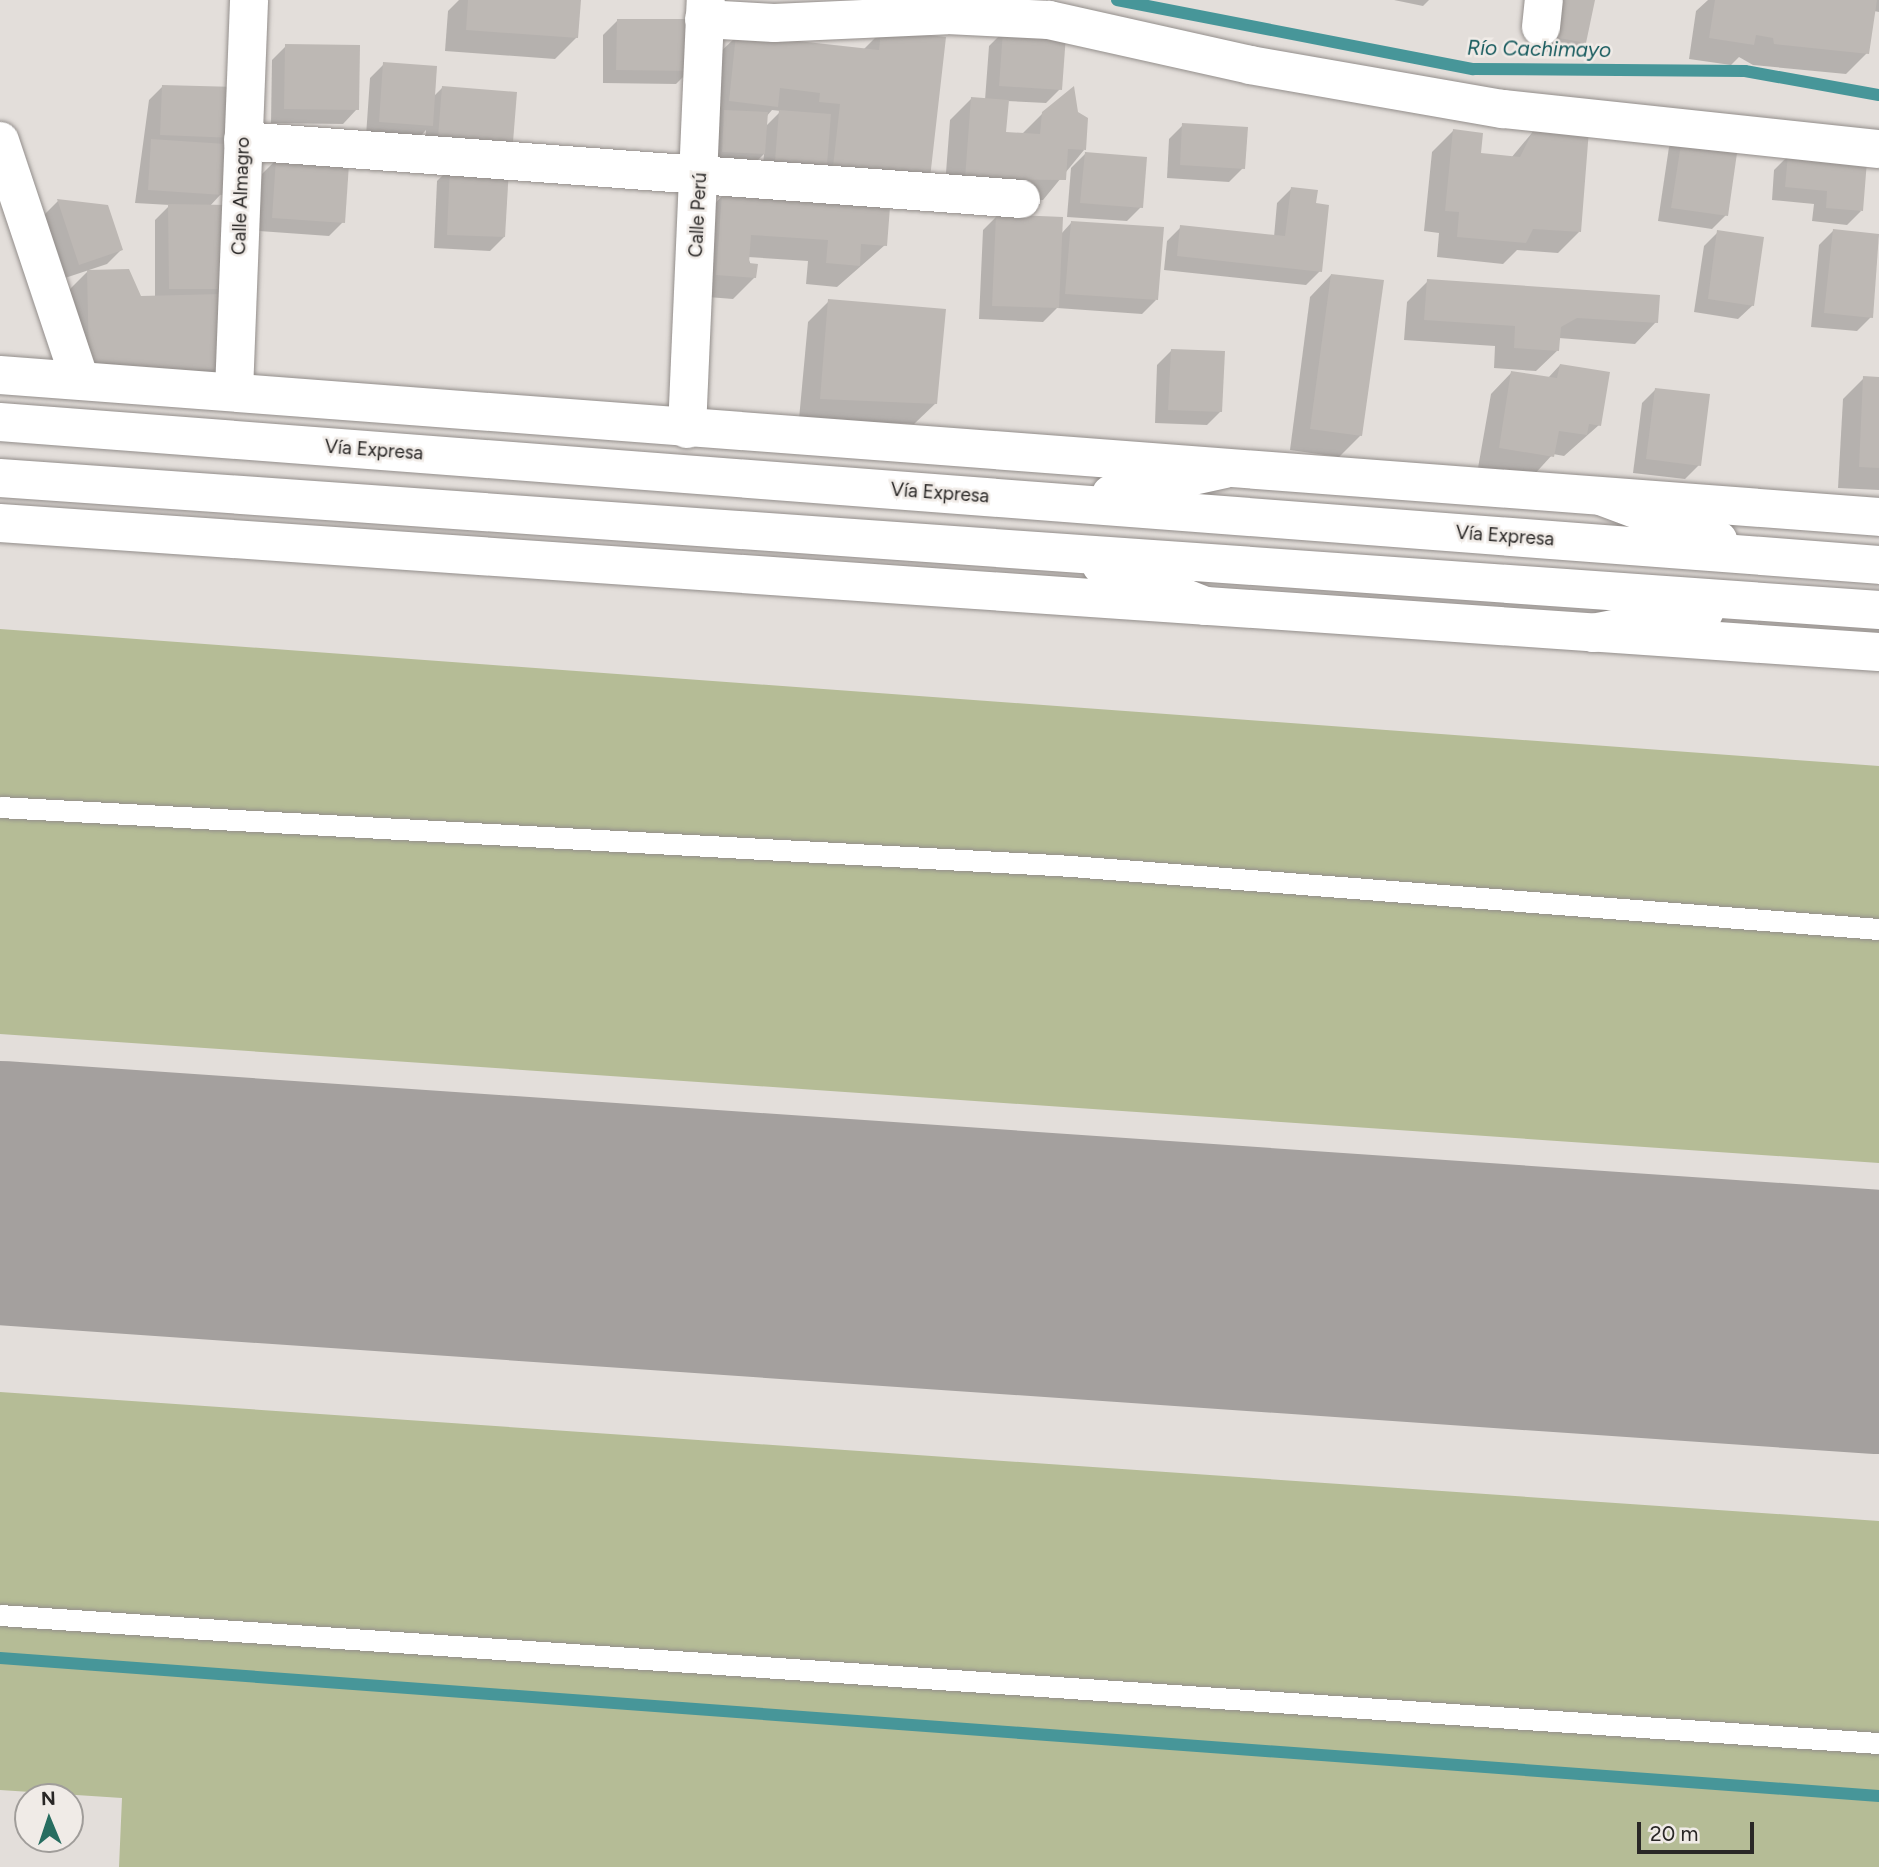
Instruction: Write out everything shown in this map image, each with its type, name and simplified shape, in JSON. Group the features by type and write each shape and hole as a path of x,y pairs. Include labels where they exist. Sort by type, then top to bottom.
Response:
{"main road":[{"name":"Calle Almagro","path":"234,392 249,0"},
{"path":"705,9 774,23 947,15 1049,20 1250,65 1503,109 1879,149"},
{"name":"Calle Perú","path":"687,429 705,9"},
{"path":"0,141 80,380"},
{"path":"243,141 1021,199"},
{"path":"0,375 1879,517"},
{"name":"Vía Expresa","path":"0,422 1879,565"},
{"path":"1070,503 1225,469"},
{"path":"0,478 1879,610"},
{"path":"1603,496 1759,556"},
{"path":"0,523 1879,652"},
{"path":"1066,551 1205,606"},
{"path":"1593,632 1756,601"}],"lane":[{"path":"0,807 1071,866 1879,929"},
{"path":"0,1615 1879,1743"}],"green space":[{"path":"0,629 1879,766 1879,1163 0,1034"},
{"path":"0,1392 1879,1521 1879,1867 119,1867 122,1798 84,1796 84,1783 14,1783 14,1791 0,1790"}],"building":[{"path":"468,0 581,0 578,38 466,30"},
{"path":"1556,0 1595,0 1586,43 1548,36"},
{"path":"1715,0 1877,0 1869,54 1774,44 1773,38 1756,35 1754,45 1709,38"},
{"path":"617,19 692,19 691,71 616,70"},
{"path":"881,30 946,37 930,178 833,167 840,104 819,102 820,93 780,88 778,107 729,101 736,34 879,50"},
{"path":"1003,30 1066,35 1062,90 999,86"},
{"path":"285,44 360,45 359,110 284,109"},
{"path":"383,62 437,66 433,126 379,122"},
{"path":"162,85 237,87 235,138 160,135"},
{"path":"442,86 517,92 513,142 438,137"},
{"path":"1074,86 1078,112 1088,118 1086,150 1068,149 1066,180 965,179 971,97 1009,100 1006,132 1040,134 1042,112"},
{"path":"724,110 768,112 765,154 722,152"},
{"path":"779,110 831,114 827,165 775,161"},
{"path":"1182,123 1248,127 1245,169 1180,165"},
{"path":"1536,125 1589,130 1581,232 1533,229 1526,243 1457,237 1459,212 1445,211 1453,129 1483,133 1481,153 1520,157"},
{"path":"1683,131 1739,139 1728,216 1671,208"},
{"path":"151,139 226,144 223,195 148,190"},
{"path":"1085,152 1147,157 1143,208 1080,203"},
{"path":"1788,154 1867,161 1863,211 1826,208 1827,191 1785,187"},
{"path":"276,158 349,164 345,223 272,218"},
{"path":"450,165 509,168 505,237 447,235"},
{"path":"1291,187 1318,190 1316,203 1329,205 1322,272 1177,256 1180,225 1285,236"},
{"path":"722,194 890,207 887,246 861,244 860,266 826,263 828,240 751,235 749,263 758,264 756,278 716,275"},
{"path":"57,199 108,205 123,250 79,265"},
{"path":"168,204 229,205 229,289 169,289"},
{"path":"996,214 1063,217 1059,308 992,306"},
{"path":"1071,221 1164,227 1158,300 1065,294"},
{"path":"1833,229 1879,234 1873,318 1824,313"},
{"path":"1717,230 1764,237 1754,306 1708,299"},
{"path":"129,269 141,296 220,294 222,369 115,372 115,363 89,364 87,270"},
{"path":"1331,274 1384,280 1362,436 1310,429"},
{"path":"1427,279 1660,295 1658,323 1577,318 1561,327 1559,351 1514,348 1515,326 1424,320"},
{"path":"828,299 946,309 937,404 820,399"},
{"path":"1171,349 1225,351 1222,412 1168,410"},
{"path":"1560,364 1610,372 1601,426 1589,424 1587,435 1559,431 1554,457 1499,448 1511,371 1557,378"},
{"path":"1863,376 1879,377 1879,468 1859,467"},
{"path":"1655,388 1710,394 1701,466 1646,459"}],"waterway":[{"name":"Río Cachimayo","path":"1117,0 1473,69 1745,71 1879,95"},
{"path":"0,1658 1879,1796"}],"runway":[{"path":"0,1193 1879,1322"}]}
